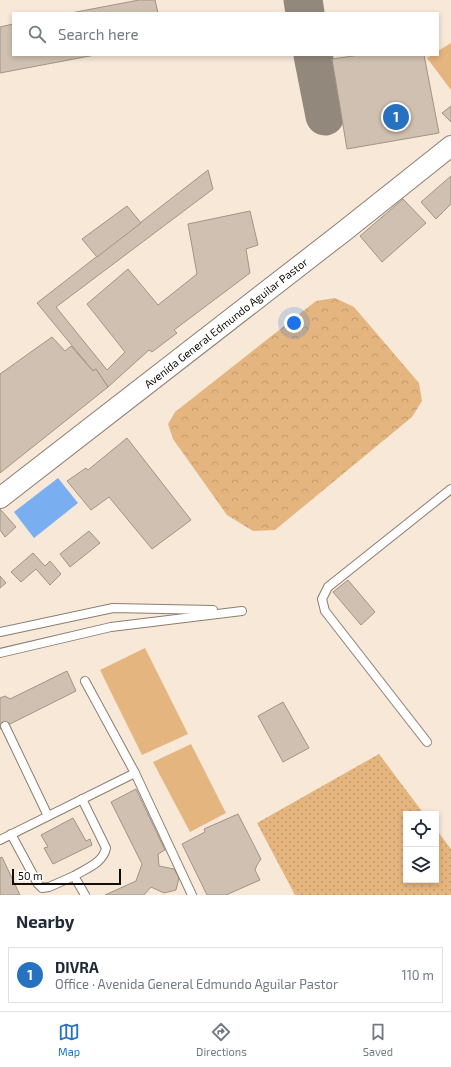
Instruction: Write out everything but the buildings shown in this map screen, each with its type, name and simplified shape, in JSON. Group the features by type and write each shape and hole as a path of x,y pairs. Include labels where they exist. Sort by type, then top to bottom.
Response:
{"street":[{"name":"Avenida General Edmundo Aguilar Pastor","path":"0,498 337,237 451,146"}],"lane":[{"path":"427,742 325,611 322,599 328,587 451,489"},
{"path":"0,632 113,608 242,611 111,627 0,653"},
{"path":"85,681 134,774 192,895"},
{"path":"5,726 48,816"},
{"path":"0,840 134,774"},
{"path":"11,834 38,884 42,888 49,887 74,876 100,861 104,856 106,848 82,799"},
{"path":"74,876 85,895"}],"green space":[{"path":"451,43 451,90 427,58 430,56 439,56 439,50"},
{"path":"335,298 354,307 419,383 422,401 412,417 275,530 253,531 227,515 173,439 168,424 175,412 316,301"},
{"path":"145,648 188,734 142,755 100,670"},
{"path":"191,744 226,813 190,832 153,762"},
{"path":"379,754 422,811 403,811 403,883 439,883 439,833 451,849 451,895 295,895 257,823"}],"water":[{"path":"58,478 78,503 34,538 14,512"}],"taxiway":[{"path":"303,0 305,12"},
{"path":"313,56 325,116"}],"place":[{"name":"DIVRA","path":"396,117"}]}
